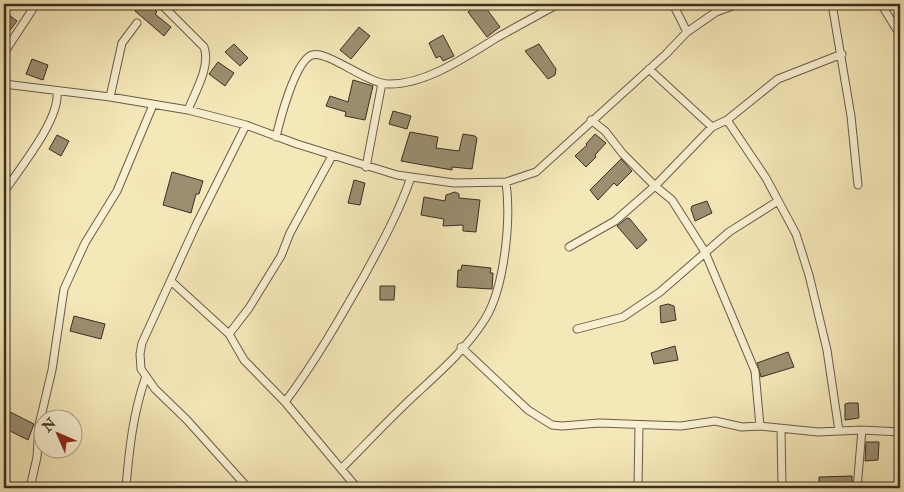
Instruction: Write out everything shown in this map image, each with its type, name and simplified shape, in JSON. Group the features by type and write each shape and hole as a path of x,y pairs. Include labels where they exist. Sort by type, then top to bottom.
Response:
{"street":[{"path":"4,53 36,4"},
{"path":"161,4 204,47 206,53 201,78 188,110"},
{"path":"276,137 286,102 306,59 311,55 323,54 357,74 382,83 398,84 459,63 483,46 558,4"},
{"path":"673,4 687,32"},
{"path":"4,84 110,97 188,110 246,125 366,167 411,176 454,183 506,182 536,172 573,140 591,120 649,69 687,32 716,12 738,4"},
{"path":"832,4 842,54 858,185"},
{"path":"881,4 900,35"},
{"path":"110,97 122,43 137,23"},
{"path":"569,248 615,221 654,186 712,127 727,120 778,78 842,54"},
{"path":"649,69 712,127"},
{"path":"366,167 382,83"},
{"path":"4,192 50,119 58,98 57,92"},
{"path":"30,488 38,450 39,425 52,370 64,289 85,243 117,191 153,105"},
{"path":"591,120 606,131 623,154 654,186 672,200 705,252 755,371 760,426"},
{"path":"727,120 766,178 796,234 809,275 827,350 839,431"},
{"path":"246,125 196,225 172,282 142,343 140,364 155,389 187,420 248,488"},
{"path":"229,334 249,308 281,256 290,233 332,156"},
{"path":"285,402 310,368 381,247 396,218 411,176"},
{"path":"341,469 445,368 486,318 497,293 510,207 506,182"},
{"path":"577,329 623,317 660,292 705,252 746,220 778,201"},
{"path":"172,282 229,334 235,348 244,360 285,402 357,488"},
{"path":"461,347 528,410 552,425 598,423 639,426 681,426 715,421 742,427 760,426 818,432 862,430 900,432"},
{"path":"126,488 126,474 137,402 146,376"},
{"path":"638,488 639,426"},
{"path":"781,429 782,488"},
{"path":"857,488 862,430"}],"building":[{"path":"142,4 150,4 157,12 155,14 171,27 164,36 135,11"},
{"path":"479,4 483,4 500,27 487,37 468,12"},
{"path":"4,11 17,21 4,38"},
{"path":"359,27 370,36 351,59 340,50"},
{"path":"443,35 454,56 443,61 440,56 436,58 429,43"},
{"path":"234,44 248,58 240,66 225,52"},
{"path":"539,44 556,69 555,75 548,79 525,51"},
{"path":"32,59 48,65 43,80 26,74"},
{"path":"218,62 234,73 225,86 209,74"},
{"path":"353,80 373,86 365,120 345,116 346,112 326,106 330,96 348,102"},
{"path":"393,111 411,116 407,129 389,124"},
{"path":"410,132 438,137 436,148 459,151 463,134 475,136 477,138 472,169 452,167 452,170 401,161"},
{"path":"595,134 606,143 586,167 575,156"},
{"path":"57,135 69,141 61,156 49,149"},
{"path":"621,159 632,171 617,186 614,183 598,200 590,190"},
{"path":"172,172 203,181 199,194 196,194 191,213 163,205"},
{"path":"354,180 365,183 360,205 348,203"},
{"path":"455,192 459,194 459,198 480,200 476,232 463,231 463,225 443,226 444,219 421,215 424,197 445,201 446,195"},
{"path":"707,201 712,213 695,221 691,209 692,206"},
{"path":"627,218 630,219 647,240 637,249 617,226"},
{"path":"462,265 491,268 490,273 493,273 492,289 457,287 458,270 461,270"},
{"path":"380,286 395,286 394,300 380,300"},
{"path":"668,304 674,306 676,320 661,323 660,306"},
{"path":"74,316 105,324 101,339 70,331"},
{"path":"675,346 678,360 654,364 651,353"},
{"path":"788,352 794,367 761,377 757,363"},
{"path":"858,403 859,418 845,420 845,404"},
{"path":"10,412 32,423 28,440 4,428"},
{"path":"866,442 879,442 878,460 865,461"},
{"path":"852,476 852,488 819,488 819,477"}]}
